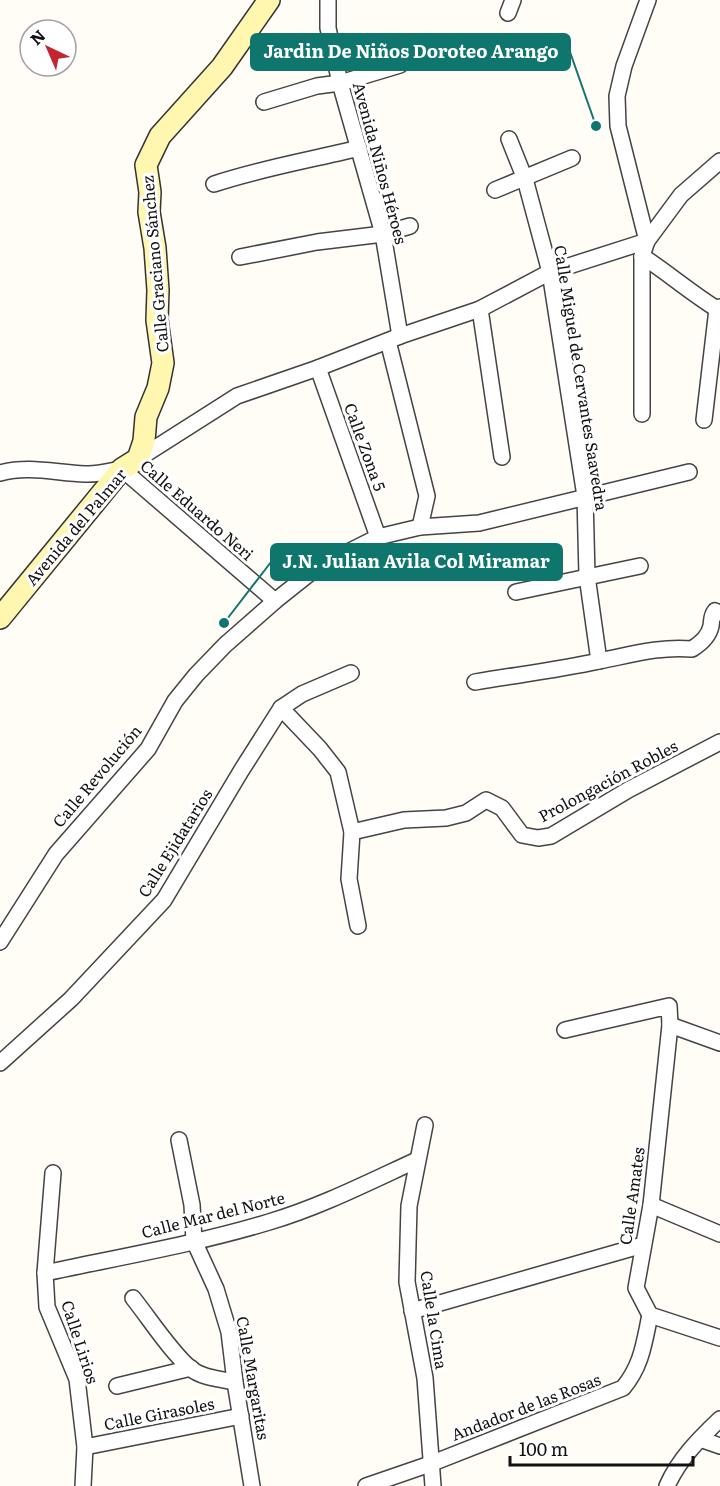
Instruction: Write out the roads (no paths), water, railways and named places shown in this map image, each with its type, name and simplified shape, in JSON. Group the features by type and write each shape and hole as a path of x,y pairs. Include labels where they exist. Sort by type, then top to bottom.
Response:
{"street":[{"name":"Calle Graciano Sánchez","path":"130,464 144,441 146,417 158,388 163,363 157,320 156,258 149,212 150,192 146,165 160,136 222,67 269,0"},
{"name":"Avenida Niños Héroes","path":"328,0 328,28 340,83 383,234 394,338 427,496 420,527"},
{"path":"647,240 618,126 617,96 624,66 648,0"},
{"path":"264,102 400,65"},
{"name":"Calle Miguel de Cervantes Saavedra","path":"509,139 525,179 550,272 585,496 587,576 599,662"},
{"path":"214,184 249,173 359,148"},
{"path":"495,190 572,158"},
{"path":"642,414 642,256 647,240 681,195 720,161"},
{"path":"240,257 317,242 383,234 410,225"},
{"name":"Avenida del Palmar","path":"0,618 130,464 237,396 480,309 550,272 647,240"},
{"path":"642,256 718,308 704,420"},
{"path":"480,309 502,457"},
{"name":"Calle Zona 5","path":"318,368 378,537"},
{"path":"0,473 14,469 40,469 87,474 130,464"},
{"name":"Calle Eduardo Neri","path":"130,464 275,601"},
{"name":"Calle Revolución","path":"0,942 56,854 148,749 175,701 189,683 225,645 309,574 346,552 378,537 420,527 479,523 690,472"},
{"path":"516,592 640,566"},
{"path":"474,682 599,662 640,652 692,649 706,637 711,628 712,615 717,612"},
{"name":"Calle Ejidatarios","path":"0,1063 71,999 165,900 281,708 302,694 351,673"},
{"path":"281,708 320,749 338,772 352,832 350,879 358,926"},
{"name":"Prolongación Robles","path":"352,832 404,820 446,818 466,813 486,800 502,808 522,835 538,838 551,836 628,790 720,742"},
{"name":"Calle Amates","path":"565,1030 669,1006 670,1024 651,1205 636,1288 650,1315"},
{"path":"670,1024 720,1043"},
{"name":"Calle la Cima","path":"425,1125 409,1206 407,1282 425,1378 432,1486"},
{"name":"Calle Margaritas","path":"179,1140 192,1205 194,1241 216,1289 229,1332 252,1486"},
{"name":"Calle Mar del Norte","path":"45,1273 270,1222 325,1201 417,1160"},
{"name":"Calle Lirios","path":"53,1173 45,1273 47,1306 77,1379 85,1447 83,1486"},
{"path":"651,1205 720,1234"},
{"path":"412,1311 643,1245"},
{"path":"133,1298 191,1368 207,1377 235,1382"},
{"path":"650,1315 720,1338"},
{"name":"Andador de las Rosas","path":"366,1486 430,1464 623,1388 635,1374 641,1358 650,1315"},
{"name":"Calle Lirios","path":"117,1386 191,1368"},
{"name":"Calle Girasoles","path":"85,1447 241,1416"},
{"path":"667,1486 674,1470 720,1419"},
{"path":"700,1439 720,1446"}],"place":[{"name":"Jardin De Niños Doroteo Arango","path":"596,126"},
{"name":"J.N. Julian Avila Col Miramar","path":"224,623"}]}
